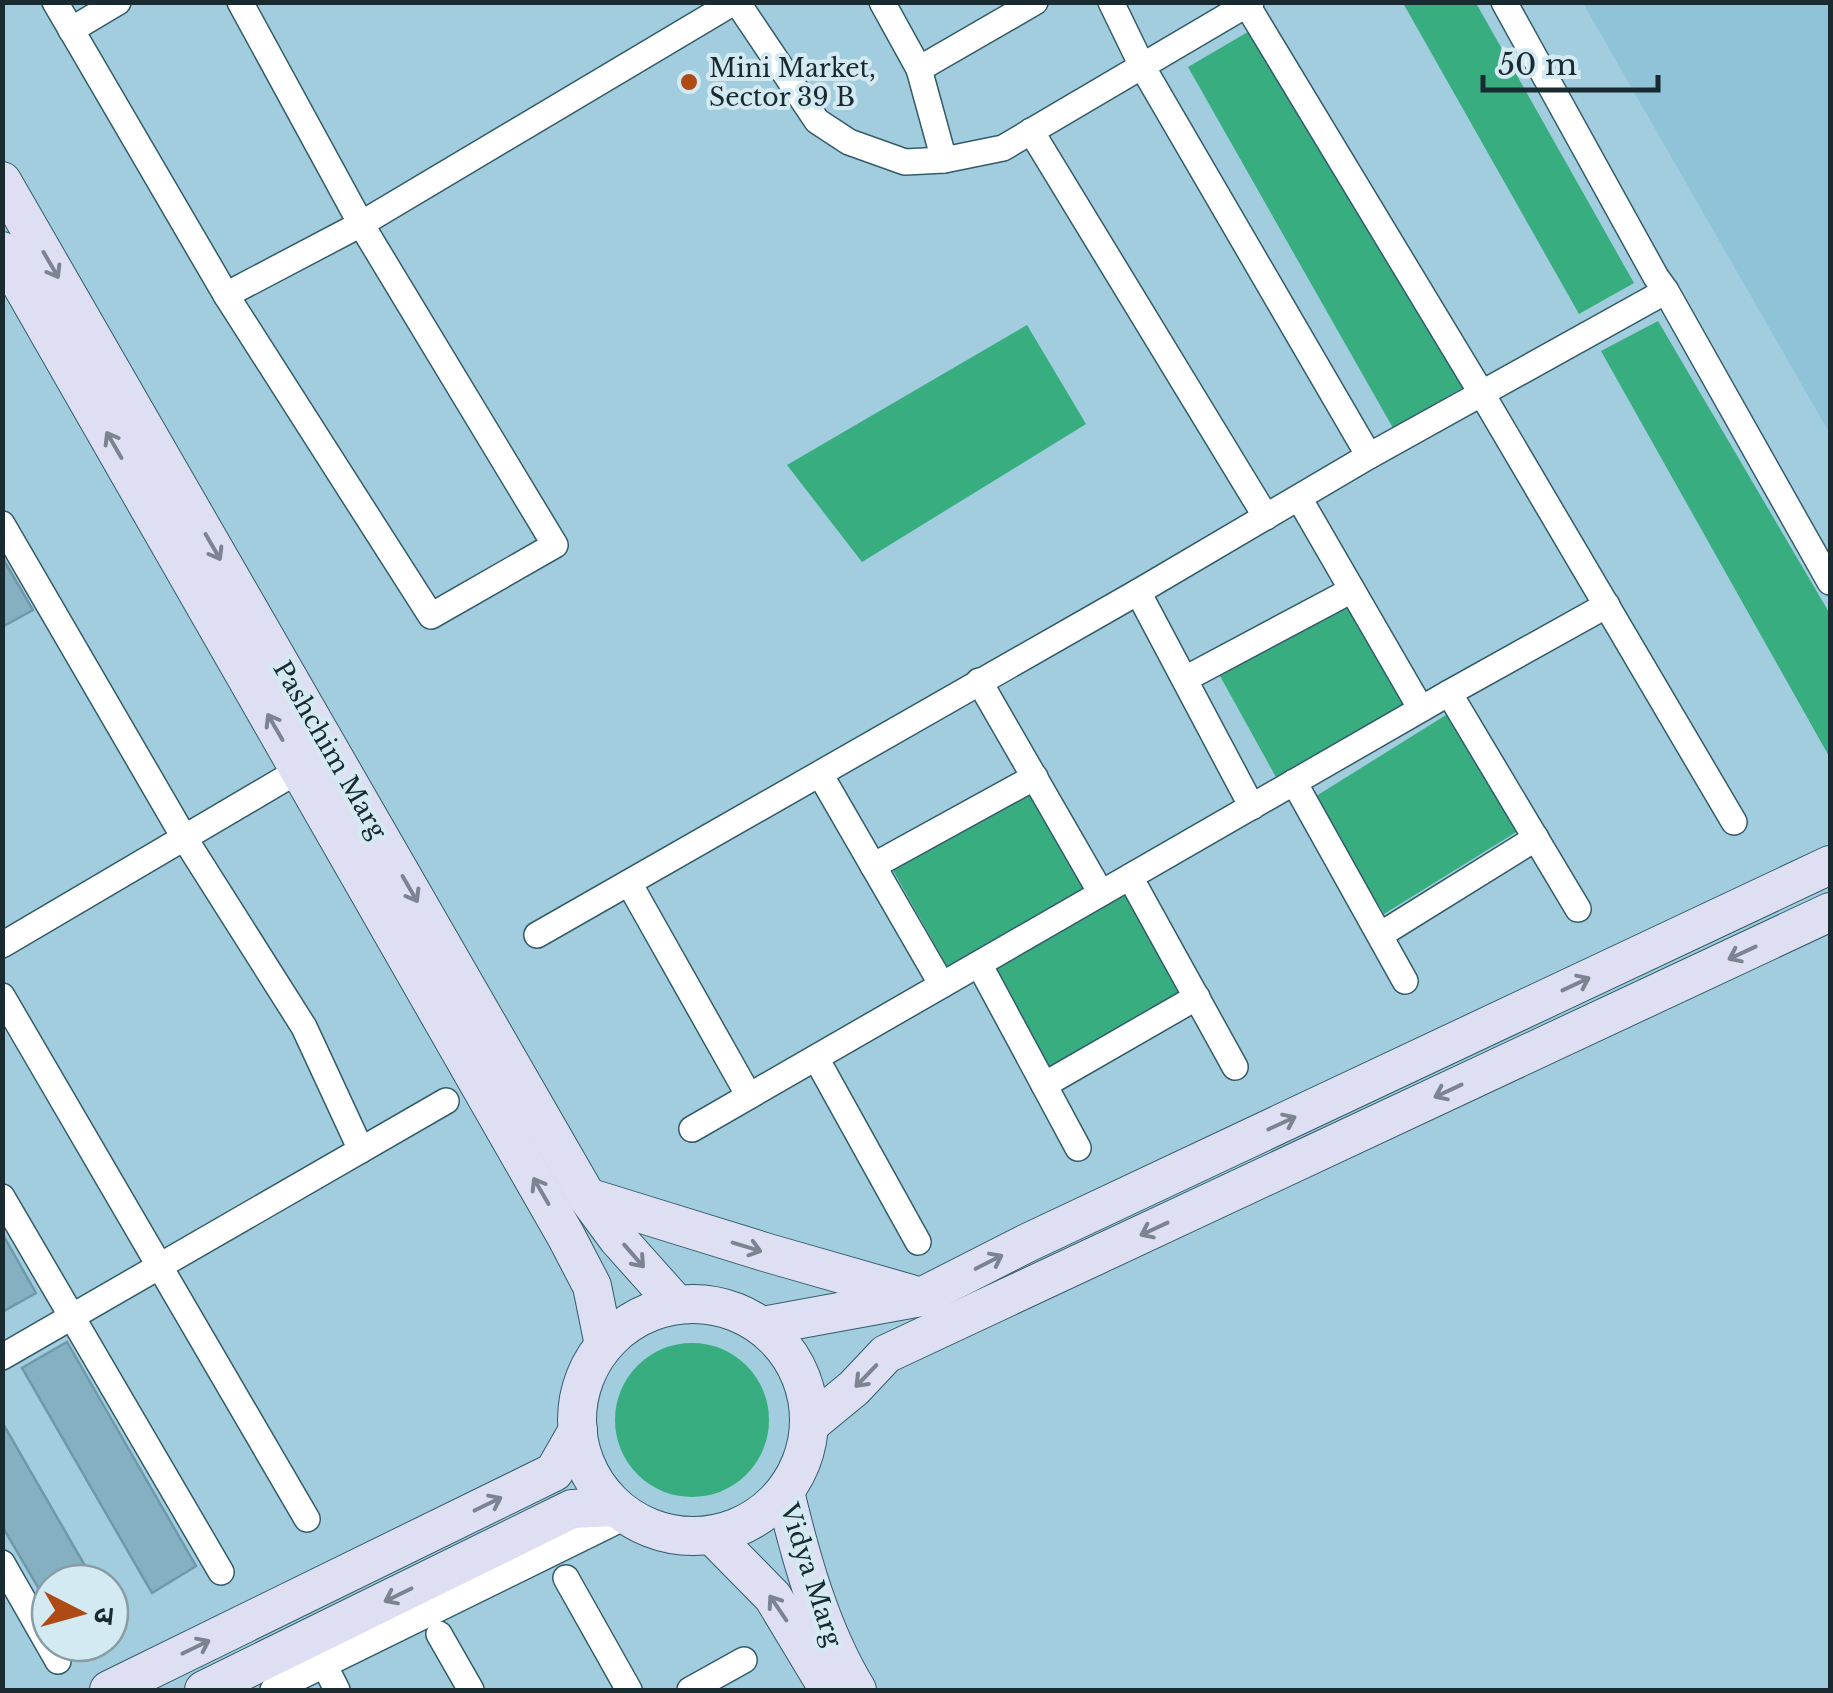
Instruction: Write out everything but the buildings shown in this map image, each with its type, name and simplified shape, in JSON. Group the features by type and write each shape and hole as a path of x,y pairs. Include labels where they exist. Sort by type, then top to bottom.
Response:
{"main road":[{"name":"Pashchim Marg","path":"2,180 587,1197 676,1304"},
{"name":"Pashchim Marg","path":"2,251 566,1236 592,1286 604,1345"},
{"path":"762,1326 921,1296 1830,865"},
{"path":"809,1425 854,1388 886,1354 1830,912"},
{"path":"587,1197 921,1296"},
{"name":"Vidya Marg","path":"676,1304 706,1304 736,1312 762,1326 788,1353 805,1387 809,1425 806,1448 785,1492 752,1520 712,1535 671,1534 651,1528 622,1511 597,1485 584,1459 578,1430 586,1376 604,1345 625,1326 676,1304"},
{"path":"109,1690 554,1472 578,1430"},
{"name":"Vidya Marg","path":"785,1492 796,1540 841,1680"},
{"path":"204,1690 572,1509 622,1511"},
{"path":"712,1535 773,1598 841,1680"}],"street":[{"path":"55,2 226,295 430,616 555,545 360,224 240,2"},
{"path":"71,30 118,2"},
{"path":"226,295 360,224 736,2 816,121 848,142 905,162 944,160 1003,148 1248,4 1734,822"},
{"path":"882,2 919,69 944,160"},
{"path":"1111,2 1142,66 1369,456"},
{"path":"1504,2 1830,582"},
{"path":"919,69 1032,3"},
{"path":"1031,131 1266,517"},
{"path":"537,936 1369,456 1666,291"},
{"path":"1299,498 1421,709"},
{"path":"2,524 185,839 304,1027 361,1150"},
{"path":"1185,679 1352,590"},
{"path":"1138,592 1252,806"},
{"path":"692,1129 1608,605"},
{"path":"980,681 1101,893"},
{"path":"1449,693 1578,909"},
{"path":"820,774 942,986"},
{"path":"874,866 1035,777"},
{"path":"4,943 284,779"},
{"path":"1294,782 1406,981"},
{"path":"1380,936 1536,838"},
{"path":"1130,876 1236,1067"},
{"path":"629,883 749,1096"},
{"path":"978,964 1078,1148"},
{"path":"2,996 307,1518"},
{"path":"1044,1085 1197,998"},
{"path":"816,1058 918,1242"},
{"path":"2,1357 446,1101"},
{"path":"2,1197 221,1572"},
{"path":"273,1690 622,1511"},
{"path":"2,1563 12,1600 30,1624"},
{"path":"566,1578 629,1690"},
{"path":"439,1634 471,1690"},
{"path":"690,1690 744,1660"}],"shaded area":[{"path":"1583,3 1830,3 1830,434"}],"green space":[{"path":"1403,3 1476,3 1634,283 1579,314"},
{"path":"1270,19 1476,380 1393,428 1188,67"},
{"path":"1658,321 1830,614 1830,758 1601,351"},
{"path":"1027,325 1086,424 862,562 787,465"},
{"path":"1350,602 1408,704 1277,779 1220,676"},
{"path":"1446,715 1518,831 1384,914 1313,798"},
{"path":"1029,789 1086,890 948,968 891,867"},
{"path":"1125,890 1184,997 1048,1074 989,967"},
{"path":"692,1343 721,1349 746,1366 763,1391 769,1420 763,1449 746,1474 721,1491 692,1497 663,1491 638,1474 621,1449 615,1420 621,1391 638,1366 663,1349"}],"place":[{"name":"Mini Market, Sector 39 B","path":"689,82"}]}
